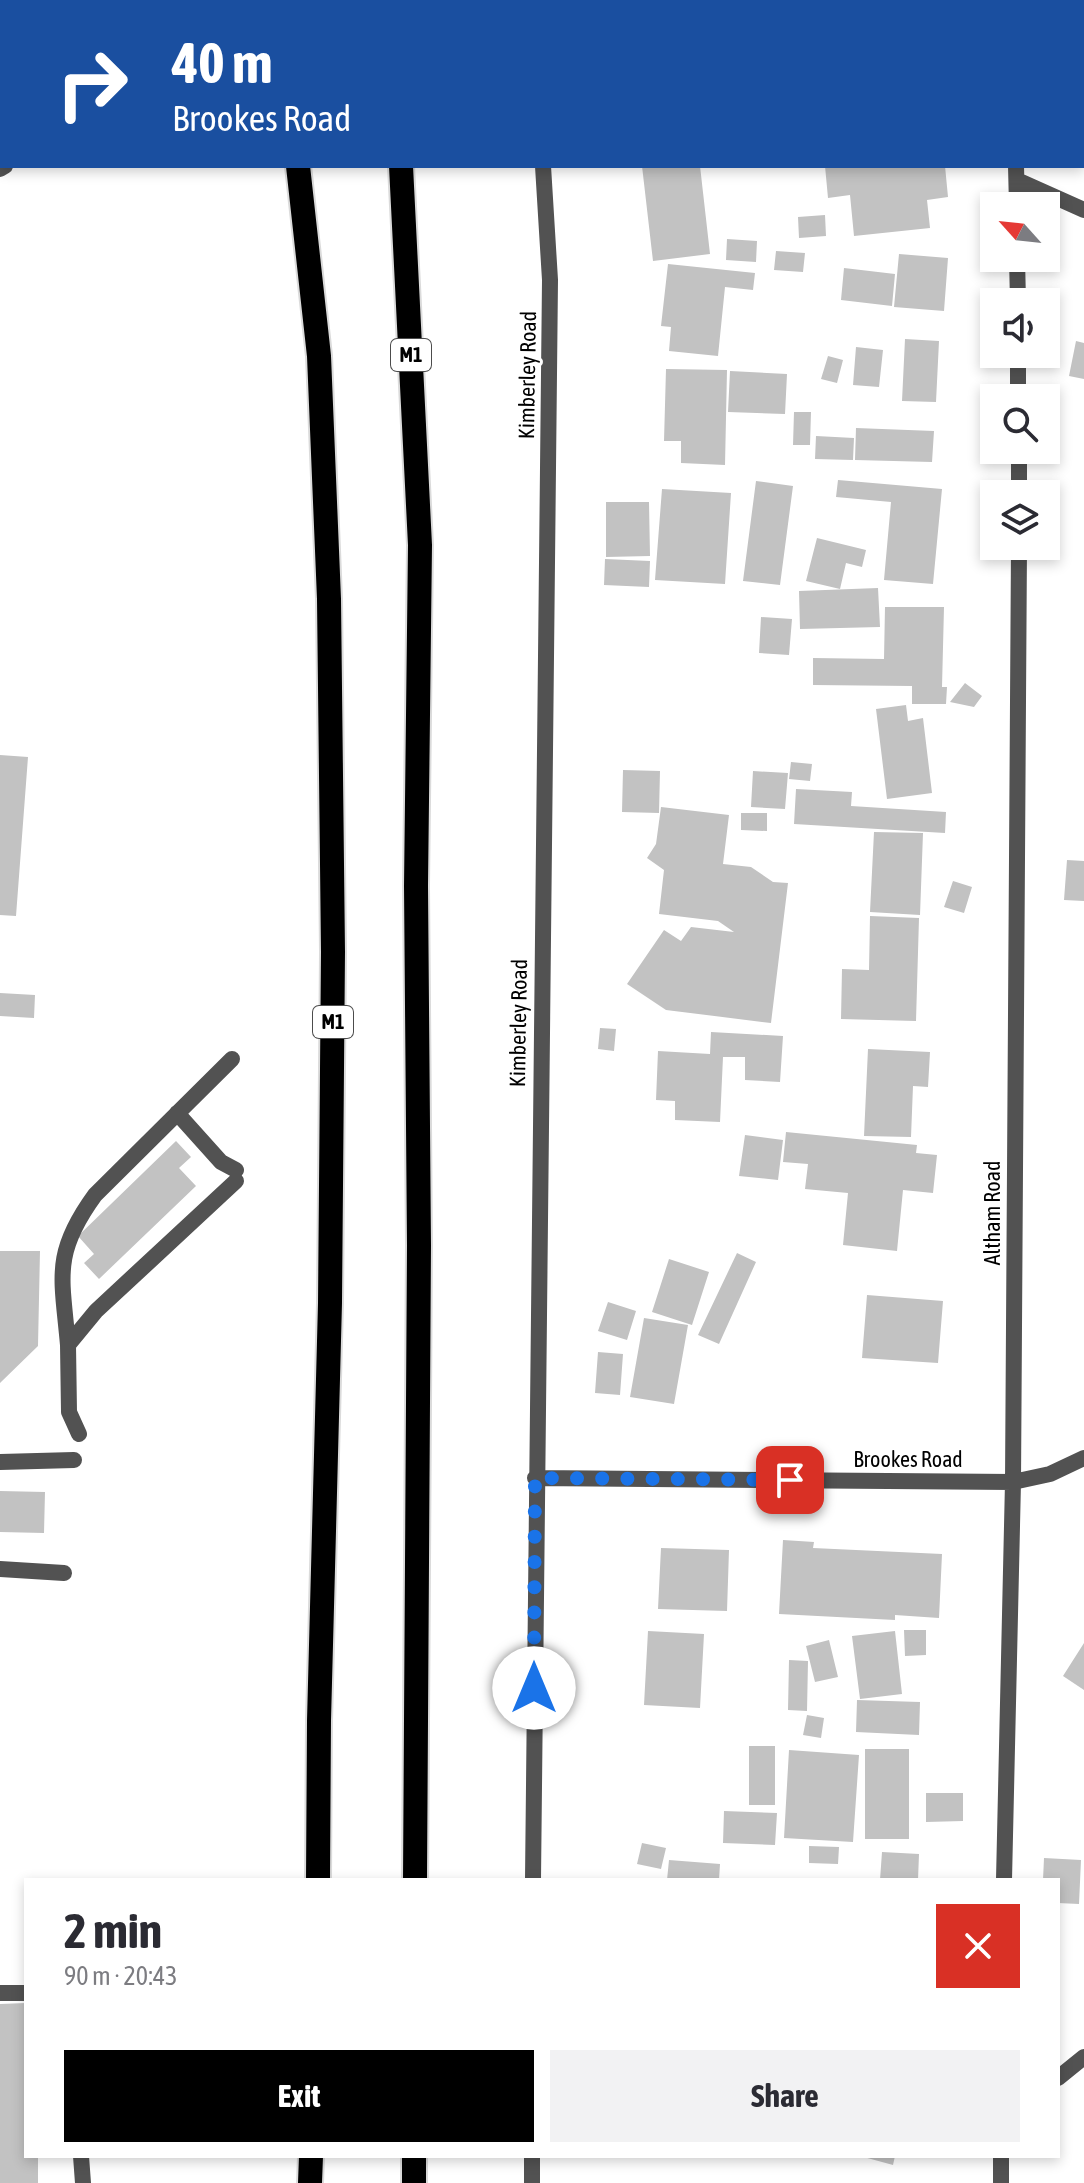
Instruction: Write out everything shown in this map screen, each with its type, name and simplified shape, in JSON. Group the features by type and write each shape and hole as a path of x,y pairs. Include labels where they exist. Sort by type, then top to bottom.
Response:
{"highway":[{"name":"M1","path":"298,168 319,356 329,599 332,875 330,1303 318,1878"},
{"name":"M1","path":"401,168 420,545 416,886 419,1261 415,1878"},
{"path":"310,2183 311,2158"},
{"path":"414,2158 414,2183"}],"street":[{"name":"Kimberley Road","path":"533,1878 550,280 543,168"},
{"path":"1016,173 1084,210"},
{"name":"Altham Road","path":"1004,1878 1013,1482 1019,560"},
{"path":"79,1434 69,1412 68,1345 61,1273 68,1238 95,1195 232,1059"},
{"path":"68,1345 96,1311 236,1175 177,1113"},
{"name":"Brookes Road","path":"535,1478 1013,1482 1050,1474 1084,1458"},
{"path":"0,1462 74,1460"},
{"path":"0,1569 64,1573"},
{"path":"0,1993 24,1993"},
{"path":"1060,2076 1084,2057"},
{"path":"81,2158 83,2183"},
{"path":"532,2158 532,2183"},
{"path":"1001,2158 1001,2183"}],"building":[{"path":"642,168 700,168 710,254 653,261"},
{"path":"825,168 945,168 948,197 927,200 930,228 854,236 850,195 828,198"},
{"path":"825,215 826,236 799,238 798,217"},
{"path":"727,239 757,241 756,262 726,260"},
{"path":"776,251 805,253 803,272 774,270"},
{"path":"899,254 948,258 944,311 894,307"},
{"path":"668,264 755,273 753,290 725,287 718,356 669,351 671,327 661,326"},
{"path":"844,268 895,274 892,306 841,300"},
{"path":"905,339 939,341 936,402 902,401"},
{"path":"1076,341 1084,343 1084,379 1069,376"},
{"path":"856,347 883,350 879,387 853,385"},
{"path":"828,356 843,360 837,383 821,379"},
{"path":"666,369 727,370 725,465 681,463 681,441 664,441"},
{"path":"730,371 787,374 785,414 728,412"},
{"path":"794,412 811,412 810,445 793,445"},
{"path":"856,428 934,431 932,462 855,460"},
{"path":"816,436 854,438 853,460 815,459"},
{"path":"838,480 942,489 933,584 884,580 891,502 836,497"},
{"path":"756,481 793,486 780,585 743,581"},
{"path":"662,489 731,493 725,584 655,580"},
{"path":"606,502 649,502 650,556 606,557"},
{"path":"817,538 866,550 862,567 846,563 840,589 806,581"},
{"path":"605,559 650,561 649,587 604,585"},
{"path":"878,588 880,627 800,629 799,591"},
{"path":"885,607 944,607 942,687 947,687 946,704 912,704 912,686 813,685 813,658 884,659"},
{"path":"761,617 792,619 789,655 759,653"},
{"path":"965,683 982,696 974,707 950,702"},
{"path":"906,705 908,721 923,718 932,793 887,799 876,709"},
{"path":"0,755 28,757 16,916 0,915"},
{"path":"791,762 812,764 810,781 789,779"},
{"path":"623,770 660,771 659,813 622,812"},
{"path":"753,771 788,773 785,809 751,807"},
{"path":"796,789 852,792 851,806 946,812 945,833 794,824"},
{"path":"661,807 729,815 723,864 751,867 773,882 788,883 771,1023 666,1010 627,984 664,930 681,941 691,927 734,932 718,921 659,914 664,870 647,858 656,844"},
{"path":"741,813 767,813 767,831 741,830"},
{"path":"874,832 923,833 920,915 870,912"},
{"path":"1067,860 1084,861 1084,901 1064,900"},
{"path":"953,881 972,887 964,913 944,907"},
{"path":"870,916 919,918 916,1021 841,1019 842,969 869,970"},
{"path":"0,993 35,995 34,1018 0,1016"},
{"path":"600,1028 616,1029 614,1051 598,1049"},
{"path":"711,1032 783,1036 780,1082 745,1080 745,1057 723,1057 720,1122 675,1120 675,1101 656,1100 658,1051 710,1054"},
{"path":"868,1049 930,1052 928,1087 913,1086 911,1137 864,1136"},
{"path":"786,1132 917,1145 916,1153 937,1155 933,1193 903,1190 897,1251 843,1245 848,1193 805,1189 808,1164 783,1162"},
{"path":"745,1135 783,1140 778,1180 739,1176"},
{"path":"176,1141 191,1157 179,1168 196,1186 99,1279 84,1263 94,1254 78,1236"},
{"path":"0,1251 40,1251 38,1346 0,1383"},
{"path":"737,1253 756,1262 719,1344 698,1335"},
{"path":"669,1259 709,1272 692,1325 652,1312"},
{"path":"867,1295 943,1301 938,1363 862,1358"},
{"path":"608,1302 636,1311 627,1340 598,1331"},
{"path":"644,1318 688,1325 674,1404 630,1397"},
{"path":"598,1352 623,1354 620,1395 595,1393"},
{"path":"0,1491 45,1492 44,1533 0,1532"},
{"path":"783,1540 814,1542 813,1548 942,1554 939,1618 895,1615 895,1620 779,1614"},
{"path":"661,1548 729,1550 727,1611 658,1609"},
{"path":"904,1630 926,1630 926,1655 905,1656"},
{"path":"648,1631 704,1634 700,1708 644,1705"},
{"path":"895,1631 902,1694 860,1699 852,1636"},
{"path":"829,1640 838,1677 815,1682 806,1646"},
{"path":"1084,1643 1084,1690 1063,1676"},
{"path":"789,1660 808,1661 807,1711 788,1710"},
{"path":"857,1700 920,1702 919,1735 856,1732"},
{"path":"807,1715 824,1718 821,1738 803,1735"},
{"path":"749,1746 775,1746 775,1805 749,1805"},
{"path":"865,1749 909,1749 909,1839 865,1839"},
{"path":"789,1750 859,1755 853,1842 784,1838"},
{"path":"926,1793 963,1793 963,1821 926,1822"},
{"path":"724,1811 777,1813 775,1845 723,1843"},
{"path":"642,1843 666,1848 661,1869 637,1864"},
{"path":"809,1846 839,1847 838,1864 809,1863"},
{"path":"882,1852 919,1854 918,1878 880,1878"},
{"path":"1044,1858 1081,1860 1079,1904 1060,1903 1060,1878 1043,1878"},
{"path":"669,1860 720,1864 719,1878 667,1878"},
{"path":"24,2003 24,2158 38,2158 38,2183 0,2183 0,2004"},
{"path":"867,2158 895,2158 893,2165"}],"route":[{"path":"534,1688 535,1478 790,1480"}]}
